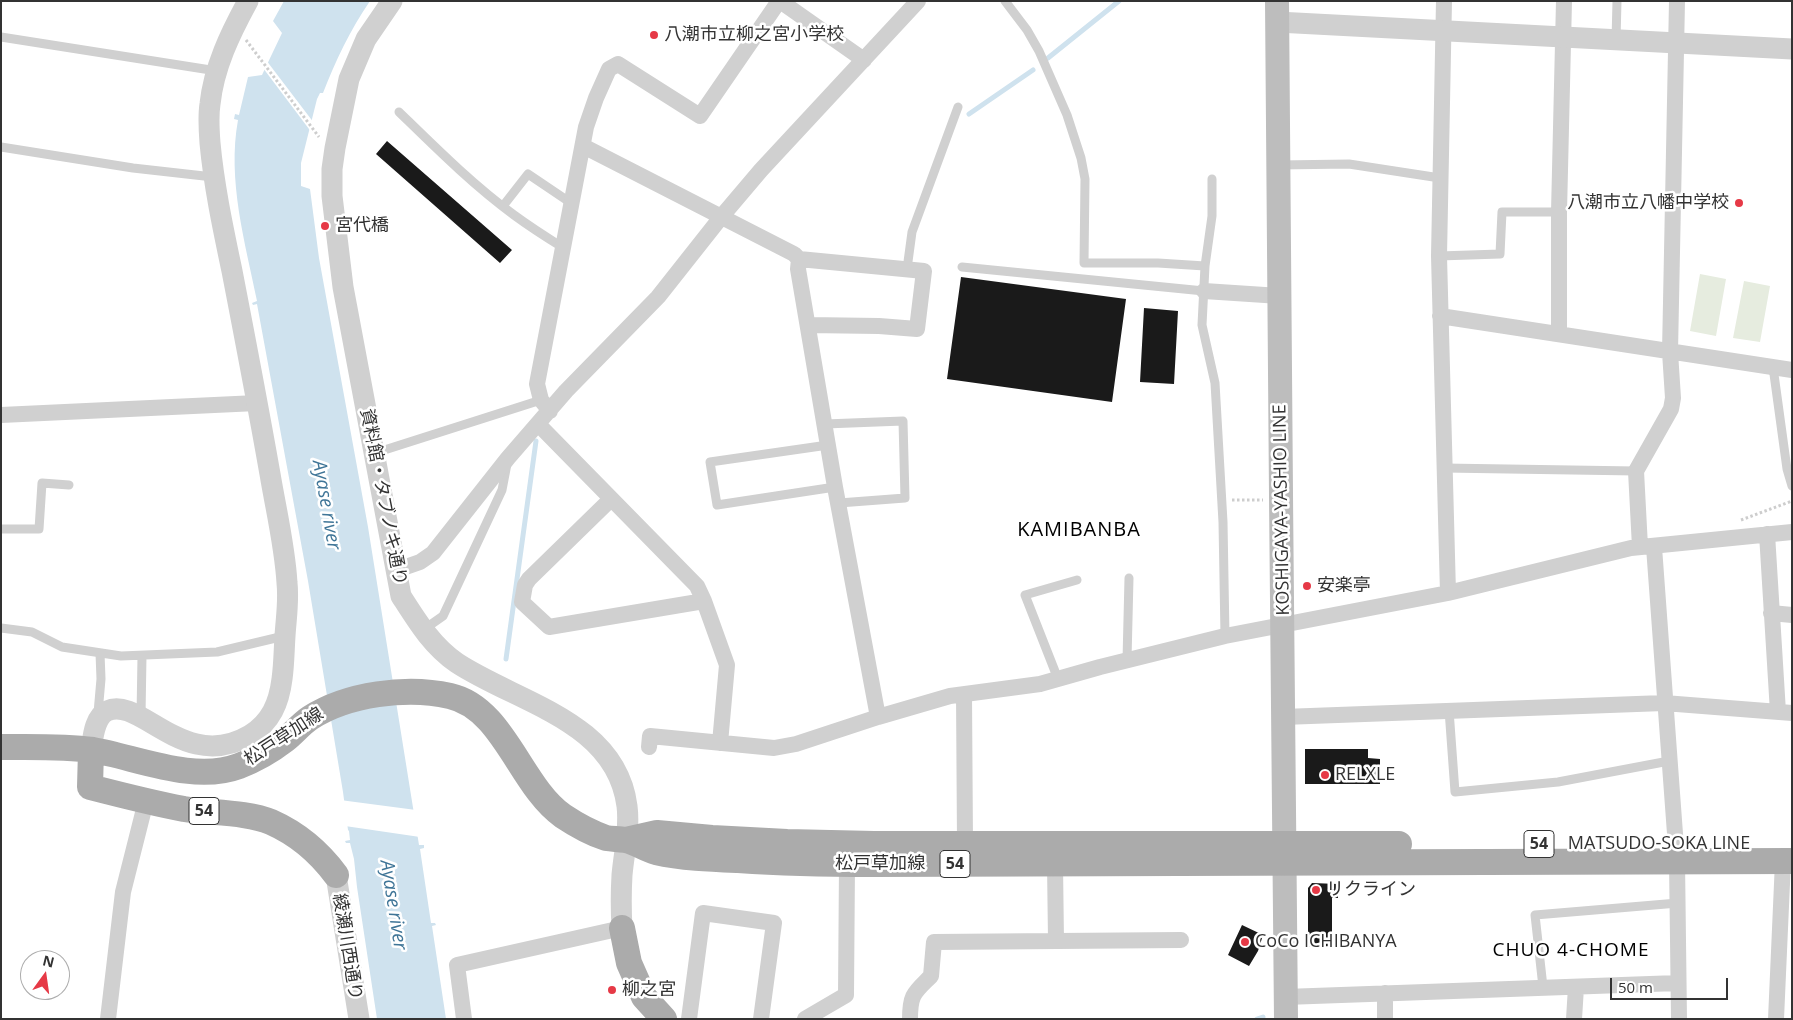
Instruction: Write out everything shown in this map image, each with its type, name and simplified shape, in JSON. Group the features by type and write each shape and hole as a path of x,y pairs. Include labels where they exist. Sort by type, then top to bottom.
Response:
{"main road":[{"name":"KOSHIGAYA-YASHIO LINE","path":"1277,12 1286,1008"},
{"name":"松戸草加線","path":"1,747 93,739 180,770 212,771 237,767 259,757 285,740 309,718 344,701 366,696 407,692 432,693 452,696 472,704 508,745 545,800 562,815 606,838 626,840 656,852 710,859 846,864 1055,864 1286,854"},
{"name":"54","path":"93,739 90,787 185,809 270,822 298,836 322,856 336,875"},
{"name":"松戸草加線","path":"626,840 657,833 787,842 965,843 1286,854"},
{"name":"MATSUDO-SOKA LINE","path":"1286,854 1676,853 1789,855"},
{"path":"622,928 629,963 644,997 664,1019"}],"street":[{"path":"93,739 100,718 106,712 116,709 128,711 141,717 181,740 206,747 225,745 241,740 265,723 273,713 278,702 282,678 288,598 286,576 257,403 214,178 209,107 217,71 231,33 248,1"},
{"name":"資料館・タブノキ通り","path":"392,1 366,38 349,79 341,111 332,169 332,196 343,288 401,596 423,631 456,662 586,733 607,755 620,780 627,806 622,874 622,928"},
{"path":"545,405 537,384 562,247 584,146 586,127 609,69 618,64 700,116 779,1 864,60"},
{"path":"397,570 420,562 433,553 508,458 538,424 545,405 566,391 658,297 722,216 918,1"},
{"path":"1444,1 1439,256 1448,593"},
{"path":"1560,334 1559,212 1564,1"},
{"path":"1678,1 1670,352 1674,398 1672,409 1636,471 1647,547 1669,761 1678,903 1679,1019"},
{"path":"1277,12 1443,30 1792,49"},
{"path":"584,146 722,216 794,254 799,259 924,271 917,329 879,326 808,325"},
{"path":"799,259 798,268 828,445 878,717"},
{"path":"1204,291 1280,296"},
{"path":"1440,316 1792,370"},
{"path":"1,415 257,403"},
{"path":"538,424 697,586 727,665 720,743"},
{"path":"611,499 529,579 525,584 522,602 549,628 704,601"},
{"path":"648,747 650,736 774,748 789,746 950,696 1040,684 1225,636 1448,593 1647,547 1792,532"},
{"path":"1283,717 1664,703 1785,712 1772,613 1766,534"},
{"path":"1772,613 1792,615"},
{"path":"964,694 965,843"},
{"path":"108,1019 123,892 146,801"},
{"path":"1776,1019 1789,855"},
{"path":"805,1019 846,995 846,864"},
{"path":"1055,864 1056,941"},
{"name":"綾瀬川西通り","path":"336,875 359,1019"},
{"path":"689,1019 703,913 774,923 761,1019"},
{"path":"464,1019 457,965 622,928"},
{"path":"910,1019 910,1002 916,991 931,976 934,942 1181,940"},
{"path":"1286,1008 1385,993 1678,983"},
{"path":"1574,1019 1576,987"},
{"path":"1385,993 1385,1019"}],"lane":[{"path":"1005,1 1027,30 1039,51 1067,115 1081,158 1085,179 1084,263 1158,263 1205,266"},
{"path":"1616,40 1617,1"},
{"path":"1,37 217,71"},
{"path":"907,269 912,232 958,107"},
{"path":"399,112 442,155 503,206 562,247"},
{"path":"1,147 214,178"},
{"path":"1279,165 1349,164 1440,178"},
{"path":"503,206 528,174 571,203"},
{"path":"1212,179 1212,216 1205,266 1202,325 1215,383 1222,500 1225,636"},
{"path":"1439,256 1500,254 1502,212 1559,212"},
{"path":"962,267 1204,291"},
{"path":"1773,367 1787,469 1792,486"},
{"path":"375,453 545,405"},
{"path":"825,424 903,421 905,498 837,495 717,505 710,462 828,445"},
{"path":"423,631 443,616 502,490 508,458"},
{"path":"1444,468 1636,471"},
{"path":"1,529 39,529 42,483 69,485"},
{"path":"1127,660 1129,578"},
{"path":"1058,679 1025,595 1077,580"},
{"path":"1,628 32,632 62,647 100,653 142,656 217,652 285,636"},
{"path":"93,739 100,706 102,680 100,653"},
{"path":"141,717 142,656"},
{"path":"1449,710 1455,792 1558,782 1669,761"},
{"path":"1543,987 1535,915 1678,903"}],"path":[{"path":"255,51 324,143"},
{"path":"1222,500 1260,500"},
{"path":"1738,521 1792,501"}],"shaded area":[{"path":"1700,274 1726,279 1716,336 1690,331"},
{"path":"1744,281 1770,286 1760,342 1733,338"}],"water":[{"name":"Ayase river","path":"284,1 370,1 344,46 323,93 320,93 317,99 301,163 301,186 310,189 319,258 368,527 419,845 424,845 424,848 420,849 431,923 436,925 432,926 446,1019 377,1019 354,859 350,843 345,841 350,840 349,831 308,581 257,304 253,305 252,303 257,301 243,234 236,188 235,143 238,120 234,119 235,114 239,115 248,77 262,75 282,33 273,21"}],"pier":[{"path":"266,60 314,123 312,133 263,68"},
{"path":"340,800 416,810 420,837 345,826"}],"building":[{"path":"387,141 512,250 500,263 376,154"},
{"path":"961,277 1126,299 1112,402 947,379"},
{"path":"1144,308 1178,311 1174,384 1140,382"},
{"path":"1305,749 1368,749 1368,758 1380,759 1380,784 1305,784"},
{"path":"1312,883 1338,884 1338,898 1332,898 1332,946 1308,947 1308,888"},
{"path":"1242,925 1263,935 1258,951 1249,966 1228,955"}],"waterway":[{"path":"1048,58 1119,1"},
{"path":"969,114 1033,70"},
{"path":"506,659 536,441"},
{"path":"1257,1019 1263,1017"}],"place":[{"name":"八潮市立柳之宮小学校","path":"654,35"},
{"name":"八潮市立八幡中学校","path":"1739,203"},
{"name":"宮代橋","path":"325,226"},
{"name":"安楽亭","path":"1307,586"},
{"name":"RELXLE","path":"1325,775"},
{"name":"リクライン","path":"1316,890"},
{"name":"CoCo ICHIBANYA","path":"1245,942"},
{"name":"柳之宮","path":"612,990"}],"district":[{"name":"KAMIBANBA","path":"1079,530"},
{"name":"CHUO 4-CHOME","path":"1571,951"}]}
